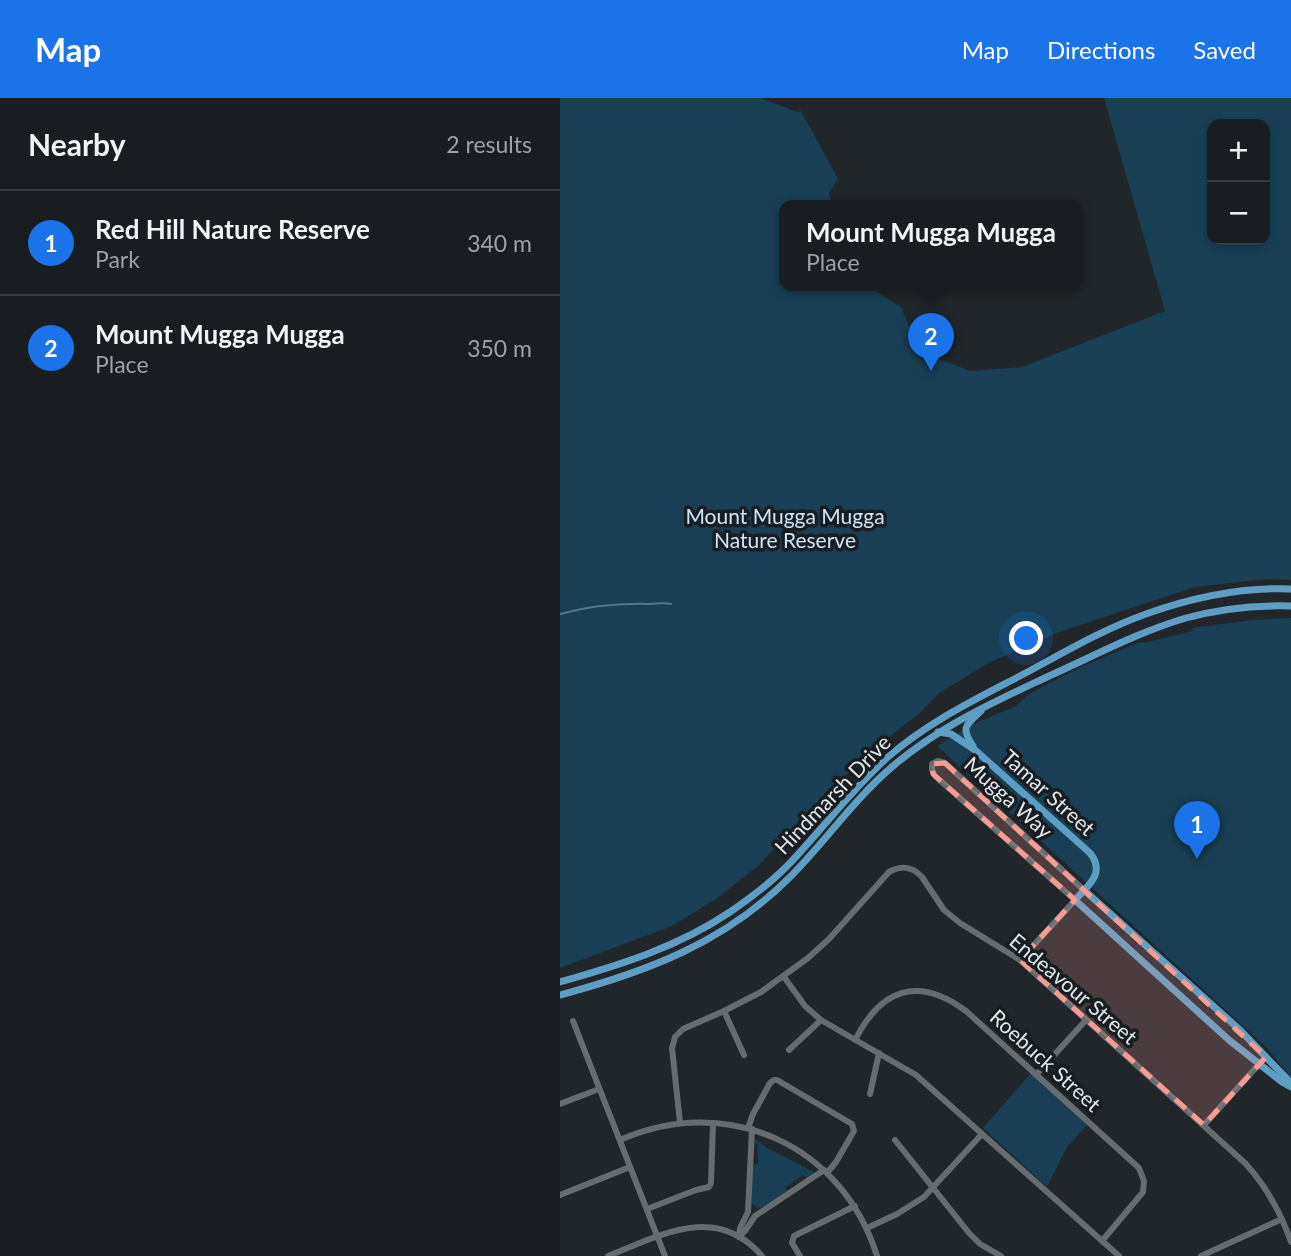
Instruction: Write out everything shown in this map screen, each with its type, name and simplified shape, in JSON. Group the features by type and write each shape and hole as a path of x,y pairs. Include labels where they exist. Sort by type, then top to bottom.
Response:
{"main road":[{"name":"Hindmarsh Drive","path":"560,982 653,953 728,914 765,886 789,863 859,784 889,756 923,730 970,702 1145,614 1208,597 1245,591 1291,589"},
{"name":"Hindmarsh Drive","path":"560,995 669,959 703,943 733,923 786,880 877,780 938,732 989,705 1143,633 1186,618 1247,607 1291,606"},
{"name":"Tamar Street","path":"975,750 965,734 965,727 989,705"},
{"name":"Tamar Street","path":"938,732 953,735 975,750 1094,857 1097,865 1094,879 1074,900"},
{"name":"Mugga Way","path":"1084,890 1240,1030 1291,1086"},
{"name":"Mugga Way","path":"1074,900 1230,1040 1282,1082 1291,1086"}],"street":[{"name":"Mugga Way","path":"1074,900 935,776 932,764 943,762 1084,890"},
{"name":"Endeavour Street","path":"680,1123 672,1048 683,1029 761,992 784,977 817,950 889,872 899,867 909,868 918,873 944,910 1020,960 1245,1163 1267,1191 1291,1242"},
{"name":"Tamar Street","path":"1020,960 1074,900"},
{"path":"784,977 805,1006 821,1020 916,1075 1119,1256"},
{"name":"Roebuck Street","path":"855,1040 871,1014 884,1002 908,992 930,992 948,998 966,1011 1136,1165 1142,1175 1144,1187 1141,1195 1102,1241"},
{"path":"724,1011 744,1055"},
{"path":"789,1050 821,1020"},
{"path":"1036,1075 1086,1020"},
{"path":"573,1021 665,1256"},
{"path":"870,1094 879,1053"},
{"path":"1205,1125 1266,1057"},
{"path":"777,1080 852,1125 853,1131 836,1162 755,1216 739,1237 740,1228 748,1212 752,1114 770,1083 777,1080"},
{"path":"560,1104 600,1088"},
{"path":"620,1140 680,1123 713,1123 750,1129 790,1145 825,1171 844,1191 867,1228 877,1256"},
{"path":"647,1209 710,1186 713,1123"},
{"path":"867,1228 925,1198 982,1133"},
{"path":"895,1140 969,1233 980,1244 1001,1256"},
{"path":"560,1195 631,1167"},
{"path":"800,1256 792,1243 794,1236 855,1206"},
{"path":"1200,1256 1282,1219"},
{"path":"608,1256 679,1229 700,1226 721,1229 739,1237 762,1256"}],"highlighted area":[{"path":"945,763 1266,1057 1204,1125 1020,960 1075,900 933,774 932,764"}],"green space":[{"name":"Mount Mugga Mugga Nature Reserve","path":"560,98 761,98 797,112 801,111 838,179 829,193 831,200 779,200 779,291 877,291 901,307 909,326 933,356 970,371 1022,367 1165,311 1104,98 1291,98 1291,580 1266,579 1195,587 1059,632 988,663 938,694 921,712 870,752 758,866 716,899 672,926 560,968"},
{"path":"1291,618 1291,1078 1267,1048 937,746 971,725 1016,706 1029,694 1076,669 1137,643 1193,631 1192,628"},
{"path":"1031,1073 1087,1125 1067,1147 1047,1187 983,1128"},
{"path":"755,1139 814,1172 808,1178 803,1175 785,1188 788,1191 761,1208 755,1207 751,1201 752,1166 758,1163 758,1144 754,1143"}],"waterway":[{"path":"560,614 604,606 671,604"}],"place":[{"name":"Mount Mugga Mugga","path":"931,371"},
{"name":"Red Hill Nature Reserve","path":"1197,859"}]}
